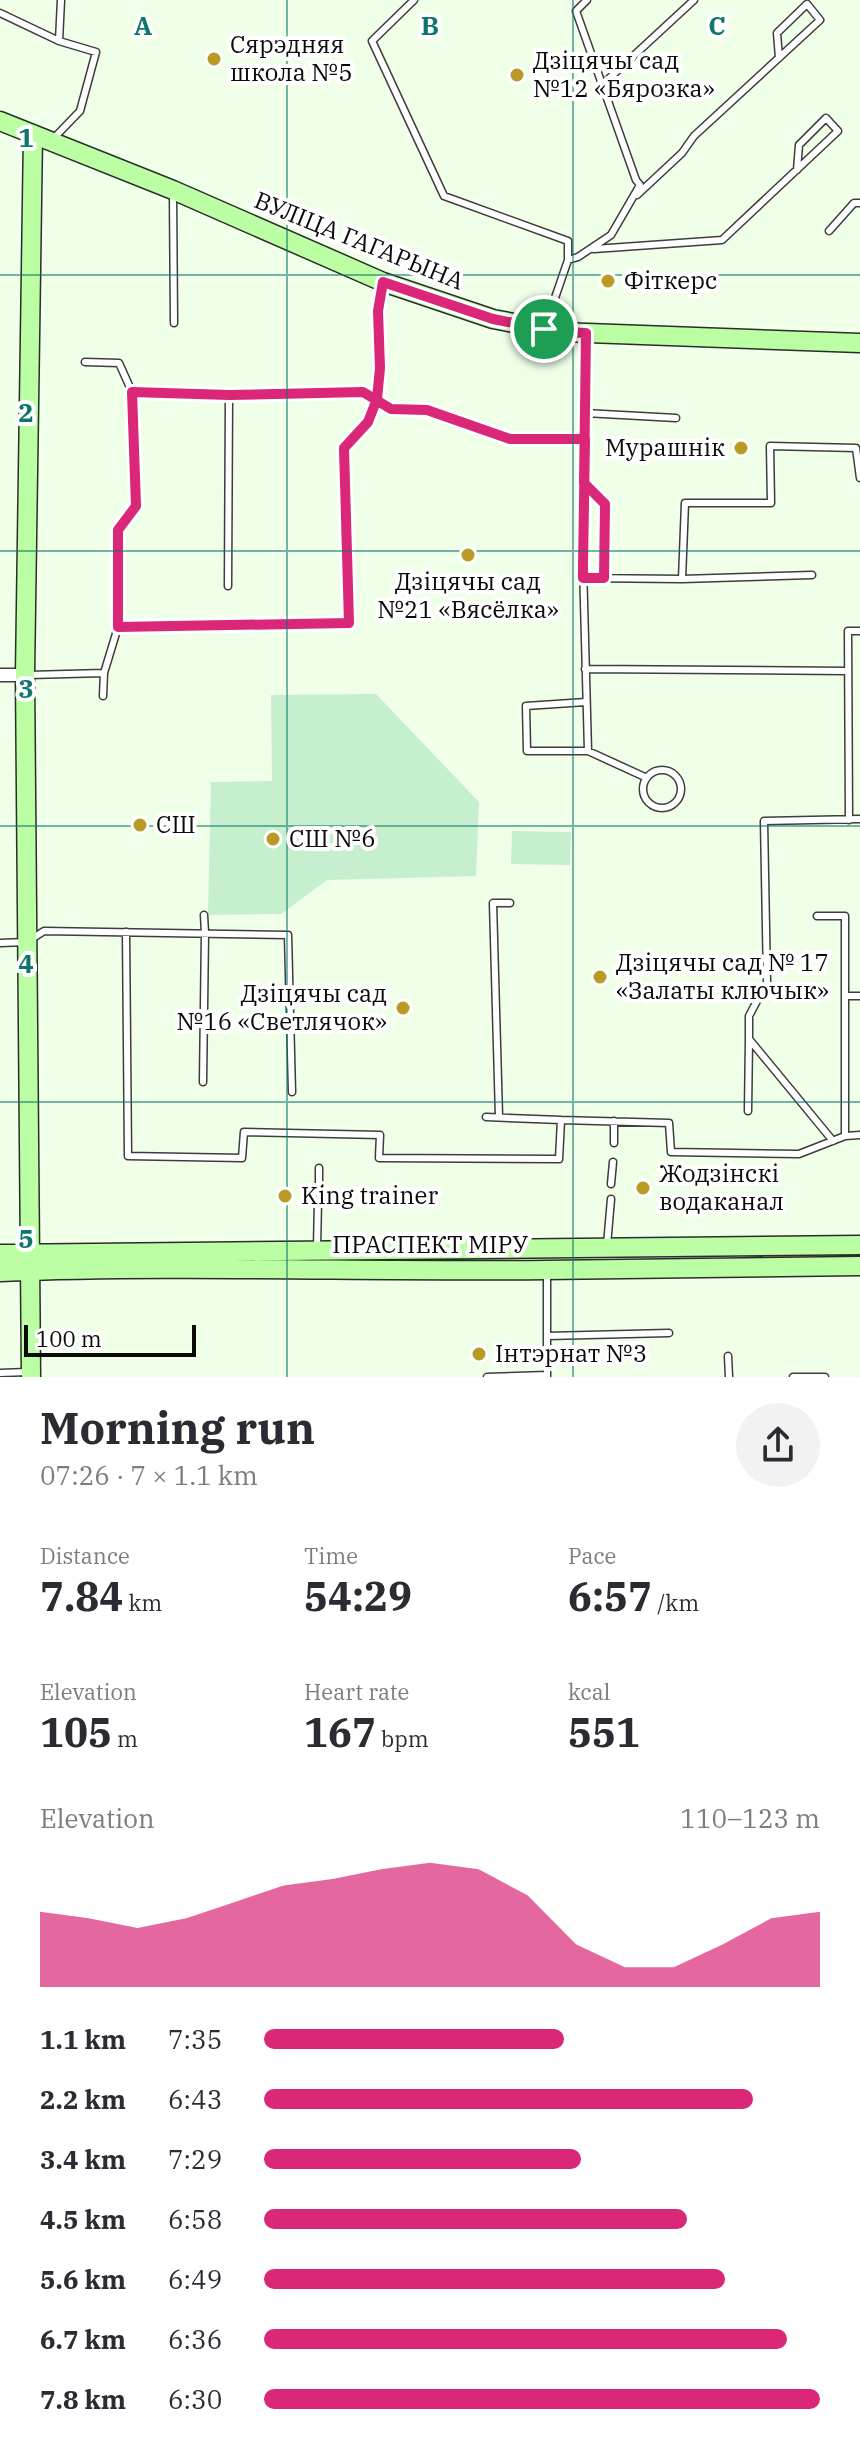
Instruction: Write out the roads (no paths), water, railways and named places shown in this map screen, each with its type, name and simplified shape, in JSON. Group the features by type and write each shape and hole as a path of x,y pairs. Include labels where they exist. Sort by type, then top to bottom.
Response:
{"main road":[{"name":"ВУЛІЦА ГАГАРЫНА","path":"0,121 173,190 383,282 493,319 561,332 860,343"},
{"path":"31,1375 25,675 33,134"},
{"name":"ПРАСПЕКТ МІРУ","path":"317,1260 547,1270 607,1258 860,1245"},
{"name":"ПРАСПЕКТ МІРУ","path":"0,1254 30,1262 607,1258 860,1266"},
{"name":"ПРАСПЕКТ МІРУ","path":"0,1272 30,1262"}],"street":[{"path":"0,675 25,675"}],"lane":[{"path":"59,41 61,0"},
{"path":"414,0 372,41 444,196 568,241 568,260 544,329"},
{"path":"568,260 578,257 611,235 640,185 572,0"},
{"path":"576,11 587,0"},
{"path":"603,84 694,0"},
{"path":"631,200 682,153 694,136 779,58 820,20 807,4 777,33 779,58"},
{"path":"0,13 59,41 96,52 80,111 51,141"},
{"path":"590,249 722,240 797,170 838,131 826,118 799,145 797,170"},
{"path":"173,190 174,323"},
{"path":"829,231 854,203 860,203"},
{"path":"118,627 349,623 344,448 368,422 377,399 380,368 378,311 383,282"},
{"path":"586,333 583,578 588,751"},
{"path":"85,362 119,363 132,392 136,506 118,530 118,627 104,673 103,696"},
{"path":"132,392 229,395 363,392 391,409 427,410 510,439 585,439"},
{"path":"228,586 229,395"},
{"path":"585,413 676,418"},
{"path":"682,579 685,503 771,503 770,446 856,448 860,478"},
{"path":"584,483 605,504 604,578"},
{"path":"583,578 812,575"},
{"path":"849,820 848,631 860,631"},
{"path":"585,669 848,671"},
{"path":"25,675 104,673"},
{"path":"586,702 526,706 527,751 588,751 647,778"},
{"path":"663,770 674,774 681,784 677,801 666,808 648,802 643,790 647,778 663,770"},
{"path":"748,1111 749,1016 767,982 764,821 860,819"},
{"path":"499,1117 493,903 510,903"},
{"path":"203,1082 204,915"},
{"path":"817,916 845,916 845,1136"},
{"path":"0,943 27,942 44,931 288,935 292,1092"},
{"path":"126,932 128,1156 242,1158 244,1132 380,1135 379,1158 559,1159 561,1120"},
{"path":"845,996 860,996"},
{"path":"749,1039 833,1141"},
{"path":"486,1117 669,1123 671,1152 799,1154 845,1136 860,1135"},
{"path":"614,1121 614,1143"},
{"path":"319,1134 319,1145"},
{"path":"611,1184 613,1162"},
{"path":"319,1168 319,1188"},
{"path":"607,1258 611,1199"},
{"path":"317,1260 318,1200"},
{"path":"487,1377 547,1376 547,1270"},
{"path":"547,1336 669,1333"},
{"path":"728,1356 729,1377"},
{"path":"0,1373 31,1375"},
{"path":"793,1377 825,1377"}],"place":[{"name":"Сярэдняя школа №5","path":"214,59"},
{"name":"Дзіцячы сад №12 «Бярозка»","path":"517,75"},
{"name":"Фіткерс","path":"608,281"},
{"name":"Мурашнік","path":"741,448"},
{"name":"Дзіцячы сад №21 «Вясёлка»","path":"468,555"},
{"name":"СШ","path":"140,825"},
{"name":"СШ №6","path":"273,839"},
{"name":"Дзіцячы сад № 17 «Залаты ключык»","path":"600,977"},
{"name":"Дзіцячы сад №16 «Светлячок»","path":"403,1008"},
{"name":"Жодзінскі водаканал","path":"643,1188"},
{"name":"King trainer","path":"285,1196"},
{"name":"Інтэрнат №3","path":"479,1354"}]}
